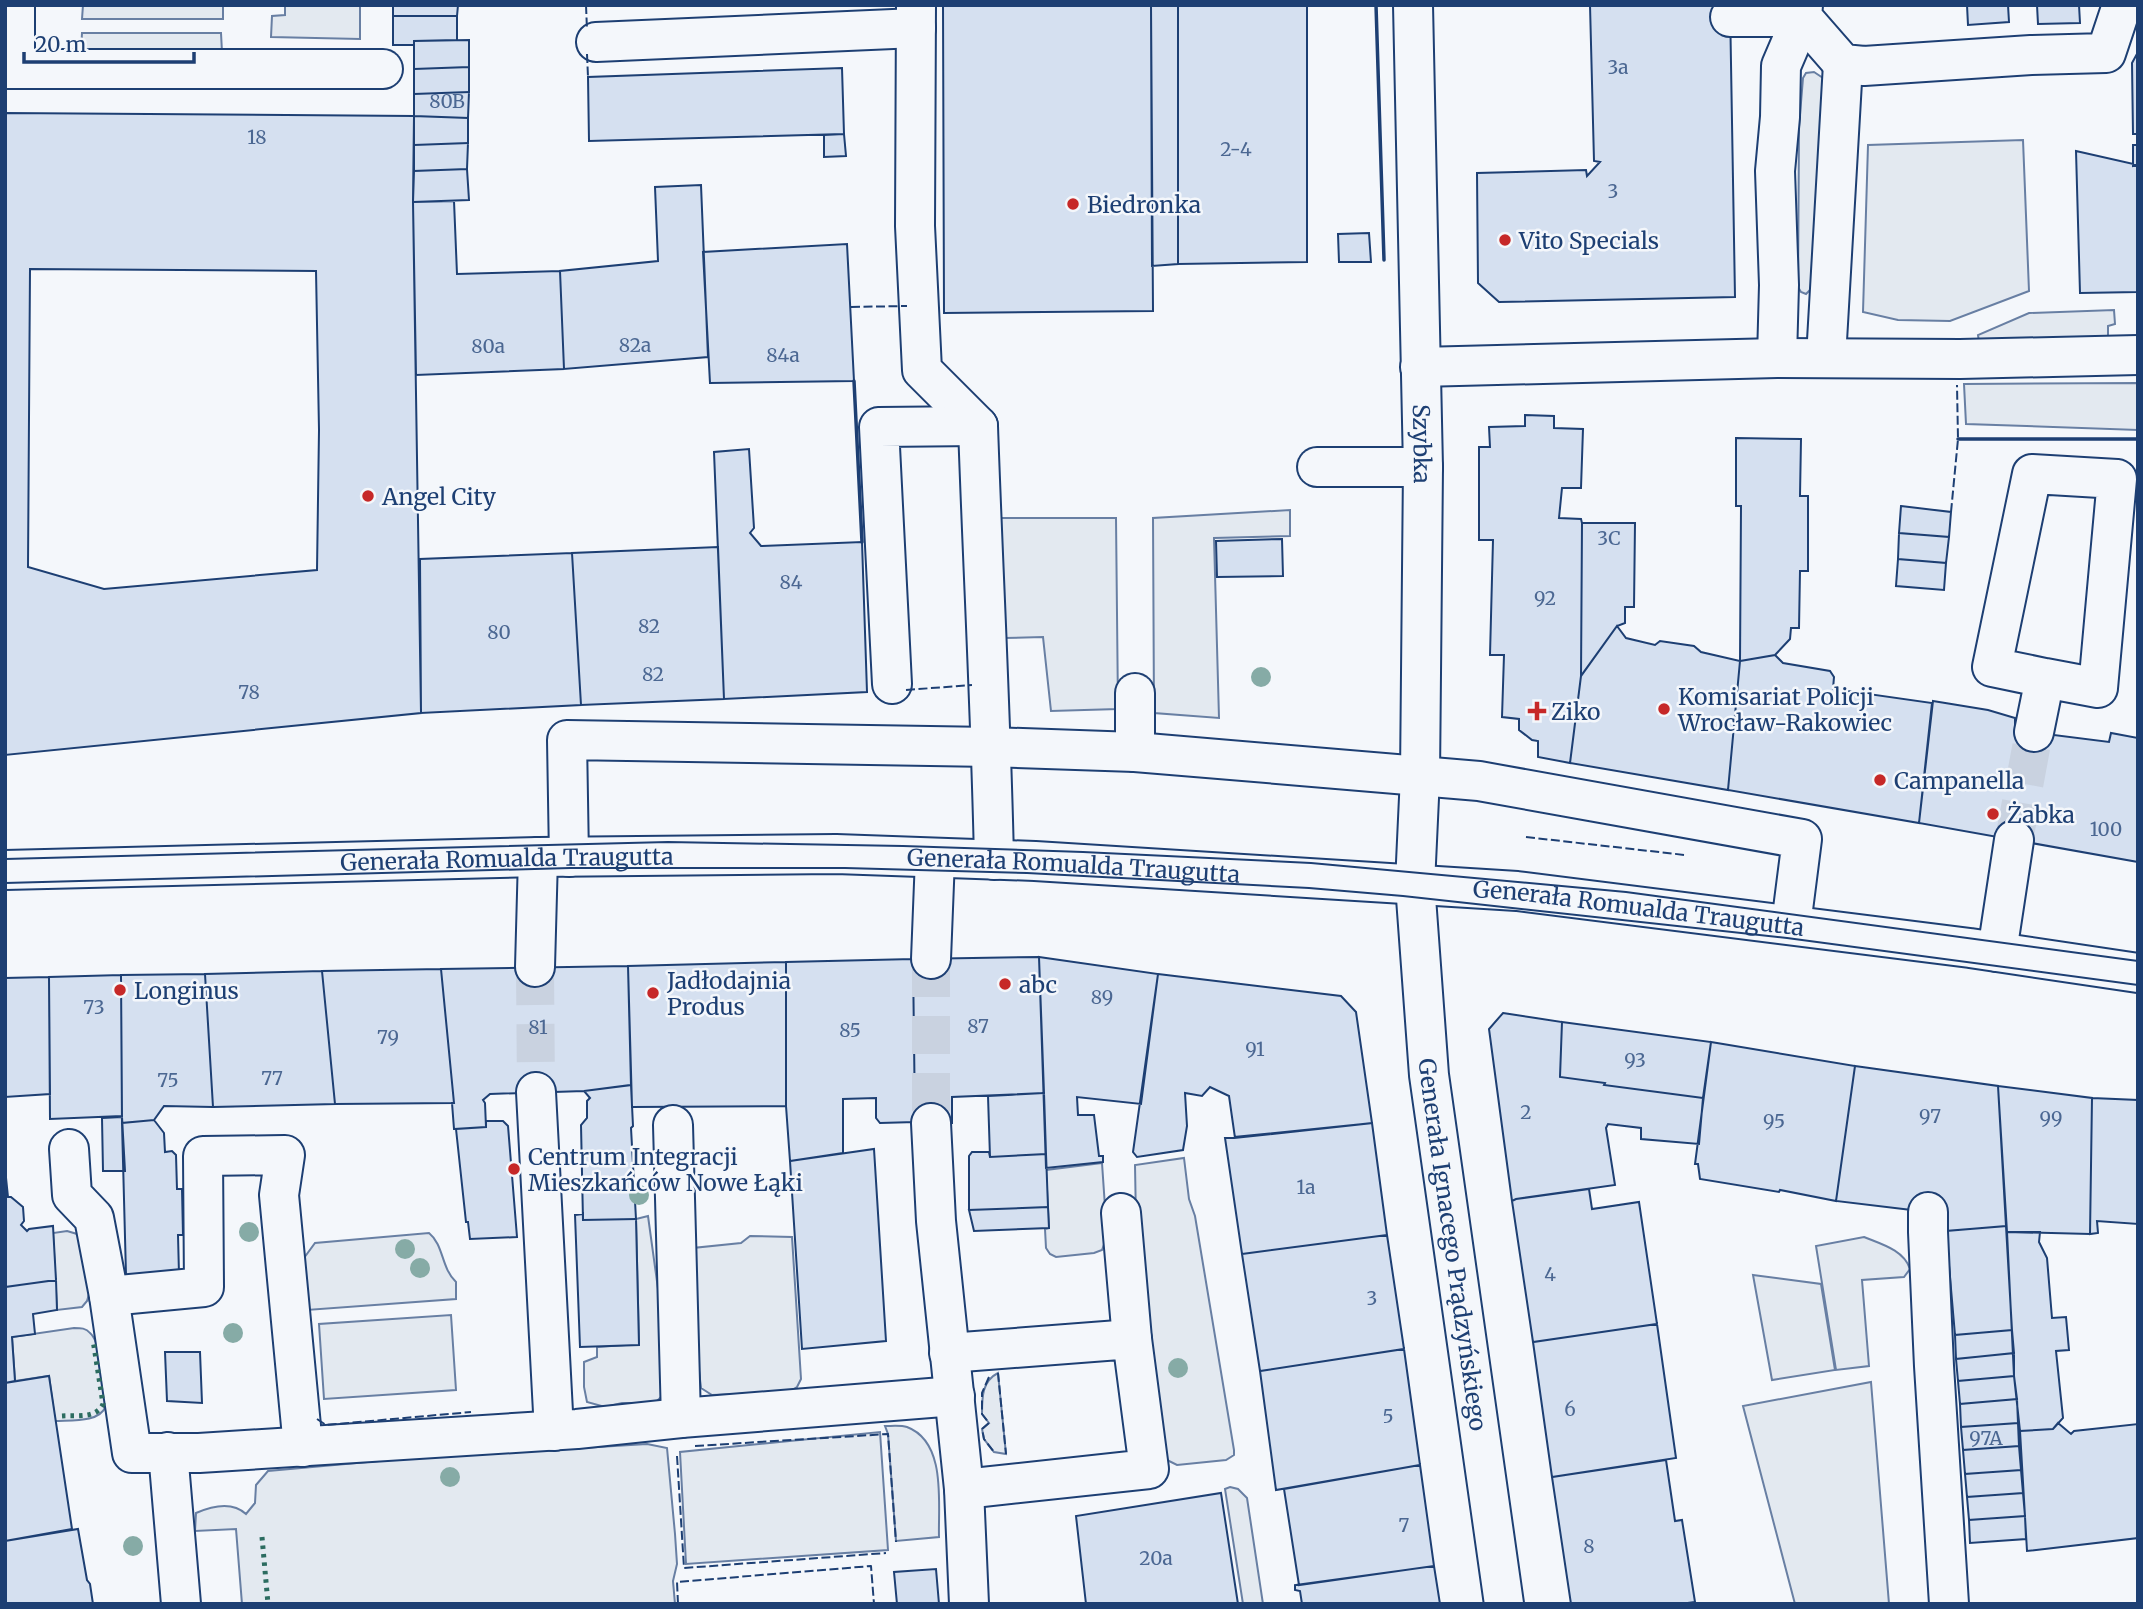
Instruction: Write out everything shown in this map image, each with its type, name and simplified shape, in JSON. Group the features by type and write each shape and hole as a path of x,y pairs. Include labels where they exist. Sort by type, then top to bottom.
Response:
{"street":[{"path":"15,5 10,69 383,69"},
{"name":"Szybka","path":"1413,5 1423,467 1420,776 1415,884"},
{"path":"1843,64 1864,66 2106,53 2122,5"},
{"path":"1777,358 1779,285 1775,171 1781,65 1802,11"},
{"path":"1802,11 1843,64 1826,358"},
{"path":"1730,17 1802,11"},
{"path":"596,42 916,16 915,226 922,370 978,426 987,684 992,747 994,860"},
{"path":"1420,367 1777,358 1960,359 2138,355"},
{"path":"892,684 879,427 978,426"},
{"path":"1317,467 1423,467"},
{"path":"2032,474 2117,479 2098,688 2045,678 1992,667 2032,474"},
{"path":"2034,732 2045,678"},
{"path":"1135,693 1135,752"},
{"path":"535,967 554,857 567,740 1135,752 1479,781 1802,839 1791,925"},
{"path":"1997,952 2014,840"},
{"name":"Generała Romualda Traugutta","path":"5,870 554,857 836,854 994,860 1517,891 1997,952 2138,973"},
{"path":"931,959 935,858"},
{"name":"Generała Ignacego Prądzyńskiego","path":"1415,884 1429,1075 1504,1604"},
{"path":"536,1092 554,1431"},
{"path":"931,1123 936,1221 964,1489 969,1604"},
{"path":"673,1125 681,1418"},
{"path":"69,1149 72,1195 94,1218 109,1296 132,1453 199,1453 554,1431 955,1396"},
{"path":"109,1296 204,1287 203,1156 285,1155 279,1195 303,1447"},
{"path":"1928,1212 1933,1353 1949,1604"},
{"path":"964,1489 1149,1469 1132,1339 1121,1213"},
{"path":"949,1353 1132,1339"},
{"path":"168,1452 181,1604"}],"shaded area":[{"path":"83,5 223,5 223,19 82,19"},
{"path":"285,5 360,5 360,39 271,37 272,16 285,15"},
{"path":"82,33 221,33 222,52 81,51"},
{"path":"1814,72 1823,78 1814,286 1806,294 1798,287 1799,127 1803,78 1806,73"},
{"path":"2023,140 2029,291 1950,321 1898,320 1863,312 1868,145"},
{"path":"2114,310 2115,324 2108,326 2108,338 1979,342 1978,335 2029,313"},
{"path":"2138,383 2138,430 1966,424 1964,384"},
{"path":"1290,510 1290,536 1214,538 1219,718 1154,713 1153,518"},
{"path":"998,518 1116,518 1118,709 1051,711 1043,637 1004,638"},
{"path":"1184,1158 1234,1455 1226,1460 1177,1465 1167,1460 1136,1222 1135,1165"},
{"path":"1102,1163 1107,1236 1102,1250 1056,1257 1050,1254 1046,1248 1045,1229 1049,1228 1046,1170"},
{"path":"648,1216 659,1296 664,1394 657,1401 605,1407 587,1402 584,1362 597,1357 597,1347 639,1344 636,1219"},
{"path":"67,1231 81,1238 89,1294 82,1307 57,1310 53,1233"},
{"path":"429,1233 456,1282 456,1299 307,1310 304,1258 315,1243"},
{"path":"750,1236 792,1237 801,1379 797,1387 789,1392 712,1395 701,1388 692,1310 693,1248 741,1243"},
{"path":"1864,1237 1897,1252 1910,1269 1904,1277 1862,1280 1869,1366 1836,1370 1816,1246"},
{"path":"1753,1275 1821,1284 1835,1370 1772,1380"},
{"path":"451,1315 456,1390 324,1399 319,1324"},
{"path":"74,1328 87,1330 94,1338 102,1367 106,1406 91,1418 55,1421 49,1376 15,1381 12,1337"},
{"path":"998,1373 1006,1454 994,1452 984,1439 982,1429 989,1423 982,1414 984,1390 989,1380"},
{"path":"1871,1382 1889,1604 1795,1604 1743,1406"},
{"path":"885,1426 907,1427 920,1435 929,1446 938,1475 939,1537 896,1541 888,1434"},
{"path":"880,1432 888,1550 686,1564 680,1452"},
{"path":"647,1444 667,1448 677,1564 673,1581 675,1604 242,1604 236,1529 195,1531 196,1513 202,1510 228,1506 246,1514 255,1503 256,1485 268,1471 401,1459"},
{"path":"1225,1489 1238,1489 1247,1498 1263,1604 1243,1604"}],"building":[{"path":"393,5 458,5 457,16 393,16"},
{"path":"943,5 1151,5 1153,311 944,313"},
{"path":"1151,5 1178,5 1178,264 1152,266"},
{"path":"1178,5 1307,5 1307,262 1178,264"},
{"path":"1590,5 1730,5 1735,297 1499,302 1478,283 1477,173 1586,170 1587,176 1600,162 1594,161"},
{"path":"1967,5 2008,5 2009,22 1968,25"},
{"path":"2037,5 2079,5 2080,23 2038,24"},
{"path":"393,16 457,16 457,40 414,41 414,45 393,45"},
{"path":"469,40 469,67 414,69 414,41"},
{"path":"2138,52 2138,134 2133,134 2132,63"},
{"path":"469,67 469,92 414,94 414,69"},
{"path":"842,68 844,134 589,141 588,77"},
{"path":"469,92 468,118 414,116 414,94"},
{"name":"Angel City","path":"5,113 414,116 421,713 5,755","holes":["30,269 316,271 319,430 317,570 104,589 28,567"]},
{"path":"414,116 468,118 468,143 414,145"},
{"path":"844,134 846,156 824,157 824,135"},
{"path":"468,143 467,169 414,171 414,145"},
{"path":"2133,145 2138,145 2138,165 2133,166"},
{"path":"2076,151 2138,165 2138,292 2080,293"},
{"path":"467,169 469,200 413,202 414,171"},
{"path":"701,185 708,357 564,369 560,271 658,261 655,187"},
{"path":"454,201 457,274 560,271 564,369 416,375 413,202"},
{"path":"1369,233 1371,262 1339,262 1338,234"},
{"path":"847,244 854,381 710,383 703,252"},
{"path":"1525,415 1554,416 1554,428 1583,429 1581,488 1562,488 1559,518 1581,519 1582,523 1581,676 1570,763 1538,757 1538,741 1532,740 1519,730 1519,719 1502,717 1504,655 1490,655 1493,540 1479,540 1479,447 1490,447 1489,427 1525,426"},
{"path":"1736,438 1801,439 1800,496 1808,496 1808,571 1800,571 1799,628 1791,628 1790,639 1775,655 1740,661 1741,506 1736,506"},
{"path":"749,449 754,528 750,533 761,546 862,542 867,692 724,699 714,452"},
{"path":"1901,506 1951,512 1949,537 1899,533"},
{"path":"1582,523 1635,523 1634,607 1625,607 1625,623 1617,626 1581,676"},
{"path":"1899,533 1949,537 1946,563 1898,559"},
{"path":"1282,539 1283,576 1217,577 1216,541"},
{"path":"718,547 724,699 581,705 572,553"},
{"path":"572,553 581,705 421,713 420,559"},
{"path":"1898,559 1946,563 1944,590 1896,586"},
{"path":"1617,626 1626,638 1655,645 1660,641 1694,646 1701,652 1740,661 1728,790 1570,763 1581,676"},
{"path":"1775,655 1783,663 1830,671 1834,677 1833,689 1932,703 1919,823 1728,790 1740,661"},
{"path":"1933,701 1988,710 2015,718 2015,730 2109,742 2111,733 2138,738 2138,862 1919,823"},
{"path":"1039,957 1158,974 1141,1104 1077,1097 1078,1115 1094,1115 1099,1156 1103,1156 1103,1162 1046,1168"},
{"path":"1039,957 1044,1093 952,1097 952,1123 915,1122 913,959"},
{"path":"913,959 915,1122 880,1123 876,1118 876,1098 843,1099 843,1153 790,1161 786,1106 786,962"},
{"path":"786,962 786,1106 632,1107 628,966"},
{"path":"628,966 631,1085 584,1091 490,1094 483,1100 486,1127 454,1129 454,1103 441,969"},
{"path":"441,969 454,1103 335,1104 322,971"},
{"path":"322,971 335,1104 213,1107 205,974"},
{"path":"205,974 213,1107 164,1106 154,1120 122,1123 121,975"},
{"path":"1158,974 1341,996 1356,1012 1372,1123 1235,1138 1229,1096 1210,1087 1202,1096 1185,1093 1187,1126 1183,1150 1137,1157 1133,1152"},
{"path":"121,975 122,1116 50,1119 49,977"},
{"path":"49,977 50,1094 5,1097 5,978"},
{"path":"1503,1013 1562,1022 1560,1077 1703,1098 1699,1144 1641,1139 1641,1128 1608,1124 1606,1128 1615,1185 1512,1201 1489,1029"},
{"path":"1562,1022 1711,1042 1703,1098 1560,1077"},
{"path":"1711,1042 1855,1066 1836,1201 1700,1179 1698,1164 1695,1164"},
{"path":"1855,1066 1998,1086 2006,1226 1946,1231 1928,1212 1836,1201"},
{"path":"631,1085 636,1219 583,1220 581,1125 587,1118 587,1101 590,1098 584,1091"},
{"path":"1998,1086 2092,1098 2090,1234 2007,1232"},
{"path":"1044,1093 1046,1154 990,1157 988,1096"},
{"path":"2092,1098 2138,1100 2138,1224 2097,1221 2098,1233 2090,1234"},
{"path":"122,1117 125,1171 103,1171 102,1118"},
{"path":"154,1120 164,1133 165,1152 172,1151 176,1155 177,1189 182,1189 183,1235 178,1235 179,1274 126,1275 122,1123"},
{"path":"486,1121 503,1121 508,1126 517,1237 470,1239 456,1129 486,1127"},
{"path":"1372,1123 1387,1235 1242,1254 1225,1138"},
{"path":"874,1149 886,1341 802,1349 790,1161"},
{"path":"972,1152 989,1152 990,1157 1046,1154 1048,1207 969,1210 969,1156"},
{"path":"5,1168 8,1197 23,1207 24,1221 21,1225 27,1231 53,1226 56,1280 5,1287"},
{"path":"1589,1189 1592,1209 1639,1202 1657,1324 1533,1342 1512,1201"},
{"path":"1048,1207 1049,1228 974,1231 969,1210"},
{"path":"583,1214 583,1220 636,1219 639,1345 580,1347 575,1215"},
{"path":"2006,1226 2012,1330 1955,1335 1946,1231"},
{"path":"2007,1232 2040,1232 2039,1242 2047,1258 2052,1318 2066,1317 2069,1350 2056,1351 2063,1418 2053,1429 2020,1431 2014,1376"},
{"path":"1387,1235 1404,1349 1260,1371 1242,1254"},
{"path":"56,1280 57,1310 33,1314 35,1334 12,1337 15,1381 5,1383 5,1287"},
{"path":"1657,1324 1676,1458 1552,1477 1533,1342"},
{"path":"2012,1330 2014,1353 1956,1359 1955,1335"},
{"path":"1404,1349 1420,1465 1276,1490 1260,1371"},
{"path":"165,1352 200,1352 202,1403 167,1401"},
{"path":"2014,1353 2014,1376 1958,1381 1956,1359"},
{"path":"49,1376 72,1529 5,1541 5,1383"},
{"path":"2014,1376 2017,1399 1960,1404 1958,1381"},
{"path":"2017,1399 2018,1423 1961,1427 1960,1404"},
{"path":"2018,1423 2019,1446 1963,1450 1961,1427"},
{"path":"2058,1423 2071,1434 2074,1431 2138,1424 2138,1538 2027,1551 2020,1431 2053,1429"},
{"path":"2019,1446 2021,1470 1965,1474 1963,1450"},
{"path":"1666,1460 1675,1521 1682,1520 1695,1602 1571,1604 1552,1477"},
{"path":"1420,1465 1434,1566 1299,1585 1284,1489"},
{"path":"2021,1470 2023,1493 1967,1497 1965,1474"},
{"path":"1221,1493 1238,1604 1086,1604 1076,1516"},
{"path":"2023,1493 2025,1516 1969,1520 1967,1497"},
{"path":"2025,1516 2026,1539 1970,1543 1969,1520"},
{"path":"78,1529 93,1604 5,1604 5,1541"},
{"path":"1434,1566 1440,1604 1302,1604 1300,1591 1295,1590 1295,1585"},
{"path":"936,1569 939,1604 897,1604 894,1572"}],"tunnel":[{"path":"2014,840 2034,732"},
{"path":"931,959 931,1123"},
{"path":"535,967 536,1092"}],"tram line":[{"path":"5,859 668,842 1083,852 1311,863 1626,892 2138,961"},
{"path":"5,883 570,868 845,868 1027,873 1309,888 1403,896 1787,938 2138,985"}],"hedge":[{"path":"62,1416 91,1414 103,1404 93,1340"},
{"path":"262,1537 268,1604"}],"fence":[{"path":"586,5 587,30"},
{"path":"587,54 588,77"},
{"path":"851,307 907,306"},
{"path":"1951,512 1958,439 1957,385"},
{"path":"906,690 972,685"},
{"path":"1526,837 1685,855"},
{"path":"998,1373 1006,1454"},
{"path":"989,1377 982,1393 982,1414 989,1423 982,1429 984,1439 994,1452"},
{"path":"317,1419 326,1425 471,1412"},
{"path":"695,1446 888,1434 896,1542"},
{"path":"677,1456 684,1568 886,1553"},
{"path":"678,1604 677,1582 871,1566 874,1604"}],"wall":[{"path":"1376,5 1384,260"},
{"path":"854,381 862,542"},
{"path":"1958,439 2138,439"}],"place":[{"name":"Biedronka","path":"1073,204"},
{"name":"Vito Specials","path":"1505,240"},
{"name":"Angel City","path":"368,496"},
{"name":"Komisariat Policji Wrocław-Rakowiec","path":"1664,709"},
{"name":"Ziko","path":"1537,711"},
{"name":"Campanella","path":"1880,780"},
{"name":"Żabka","path":"1993,814"},
{"name":"abc","path":"1005,984"},
{"name":"Longinus","path":"120,990"},
{"name":"Jadłodajnia Produs","path":"653,993"},
{"name":"Centrum Integracji Mieszkańców Nowe Łąki","path":"514,1169"}]}
